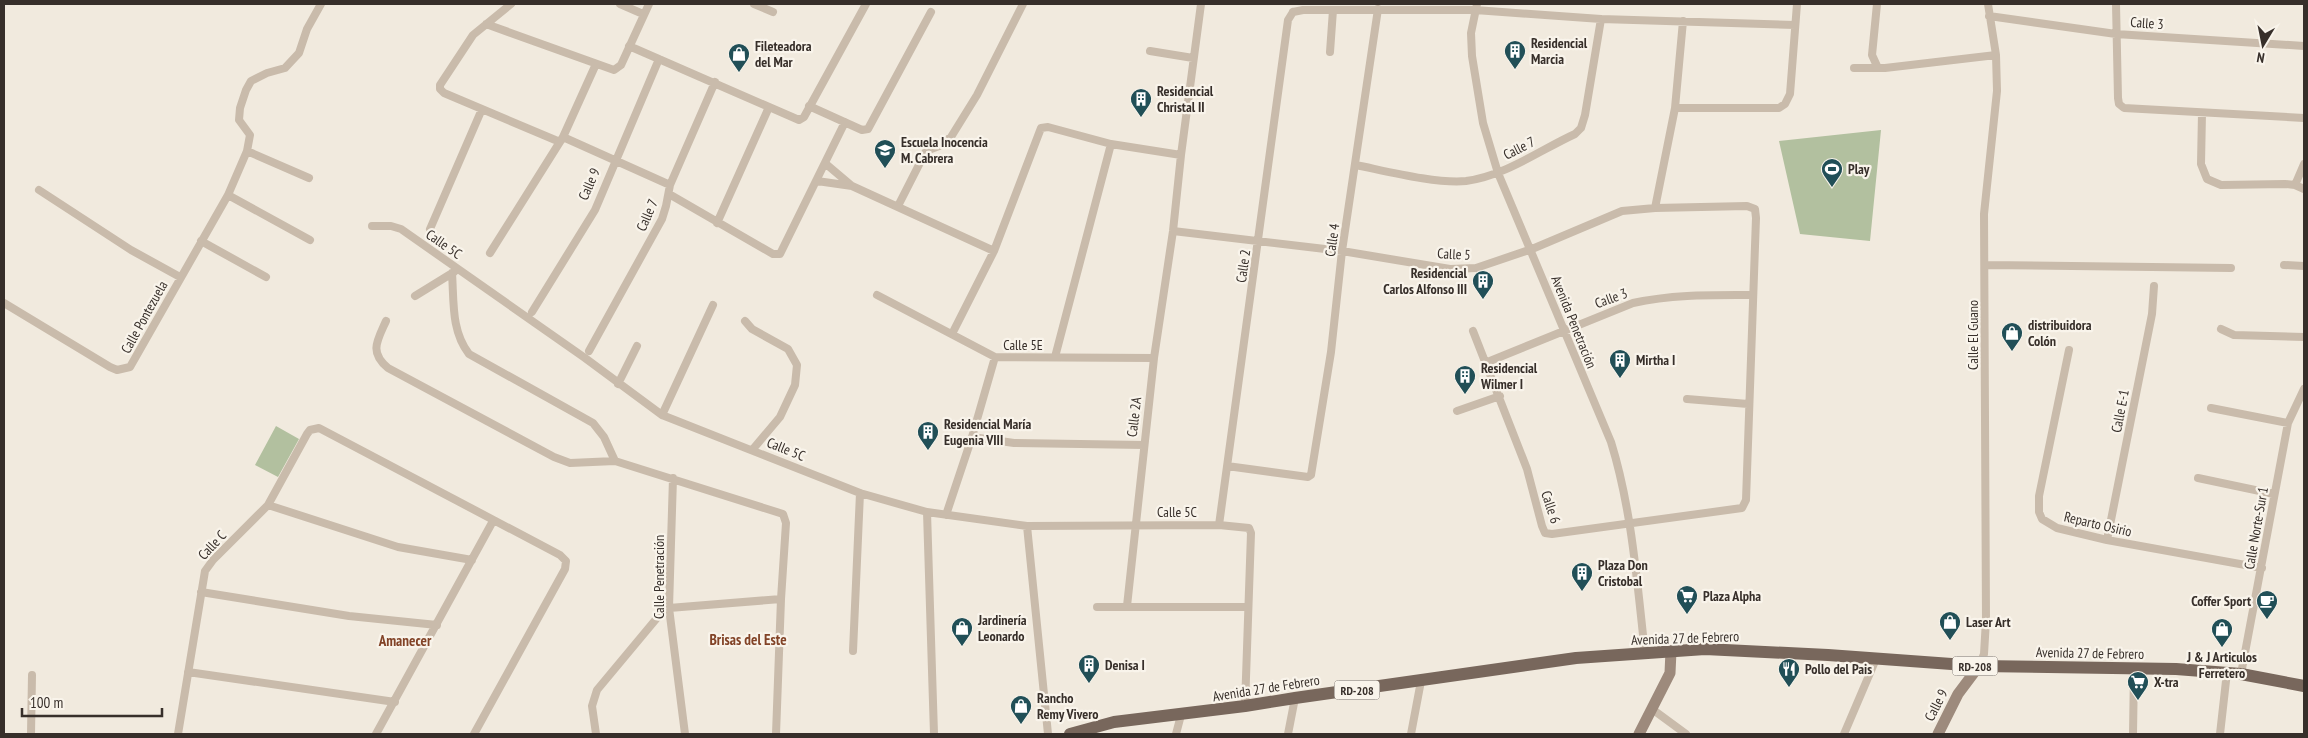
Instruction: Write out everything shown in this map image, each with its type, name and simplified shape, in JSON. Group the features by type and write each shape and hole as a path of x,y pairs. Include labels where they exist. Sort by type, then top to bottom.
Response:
{"main road":[{"name":"Avenida 27 de Febrero","path":"1070,734 1114,722 1181,715 1568,660 1671,651 1745,651 1979,666 2134,668 2227,672 2304,686"},
{"path":"1639,734 1670,673 1671,651"},
{"name":"Calle 9","path":"1938,734 1958,694 1979,666"}],"street":[{"path":"309,178 247,151 250,135 239,120 240,108 251,81 267,73 285,68 299,53 307,29 321,4"},
{"path":"511,4 473,35 440,84 440,89 482,109 616,159 670,185"},
{"path":"620,4 643,14"},
{"path":"486,24 611,70 617,70 649,4"},
{"path":"754,4 773,12"},
{"path":"628,46 715,82 799,120 804,117 866,4"},
{"path":"898,206 926,151 939,146 951,137 977,95 1023,4"},
{"name":"Calle 2A","path":"1127,606 1134,525 1154,358 1173,231 1180,155 1201,4"},
{"path":"1289,4 1293,12 1476,7 1601,19 1795,25"},
{"path":"1675,108 1779,108 1785,104 1790,94 1797,4"},
{"path":"1877,4 1872,55 1877,66"},
{"name":"Calle El Guano","path":"1979,666 1984,654 1986,620 1984,214 1997,91 1996,55 1988,4"},
{"path":"2116,4 2119,104 2124,108 2304,118"},
{"name":"Avenida Penetración","path":"1476,7 1471,33 1476,84 1483,123 1498,173 1532,249 1611,442 1620,471 1629,523 1645,653"},
{"name":"Calle 4","path":"1227,466 1308,477 1311,475 1331,352 1342,251 1378,9"},
{"path":"1330,52 1333,10"},
{"path":"809,106 862,130 867,130 930,12"},
{"name":"Calle 2","path":"1219,525 1288,20 1293,12"},
{"name":"Calle 3","path":"1989,16 2116,34 2304,46"},
{"name":"Calle 7","path":"1356,165 1427,178 1465,181 1498,173 1575,134 1581,128 1586,115 1601,19"},
{"path":"1655,208 1675,108 1683,21"},
{"path":"1150,51 1193,58"},
{"path":"1854,68 1877,66 1885,68 1996,55"},
{"name":"Calle 9","path":"532,312 595,210 659,59"},
{"path":"490,253 562,140 596,64"},
{"name":"Calle 7","path":"589,351 662,219 670,185 715,82"},
{"path":"717,223 770,107"},
{"path":"430,229 482,109"},
{"path":"2202,112 2201,164 2207,178 2221,185 2295,184 2304,189"},
{"path":"669,194 773,254 780,254 826,164 845,122"},
{"path":"952,334 994,251 1042,128 1062,128 1111,144 1180,155"},
{"path":"1055,357 1111,144"},
{"name":"Calle Pontezuela","path":"4,303 110,366 125,370 134,364 180,277 228,195 247,151"},
{"path":"826,164 852,186"},
{"path":"2295,184 2304,164"},
{"path":"817,181 852,186 994,251"},
{"path":"39,190 131,250 180,277"},
{"path":"228,195 310,240"},
{"name":"Calle 5","path":"1173,231 1342,251 1450,269 1476,268 1532,249 1622,211 1655,208 1747,206 1754,209 1756,218 1753,295"},
{"name":"Calle 5C","path":"372,226 391,226 401,229 455,271 585,358 662,415 860,493 927,512 1027,526 1219,525 1249,528 1251,534 1248,607"},
{"path":"201,241 266,277"},
{"path":"1985,265 2231,268"},
{"path":"2284,265 2304,266"},
{"path":"415,296 455,271"},
{"path":"455,271 455,323 459,339 469,354 482,363 594,423 604,437 614,461"},
{"name":"Calle E-1","path":"2107,540 2152,314 2154,286"},
{"name":"Calle 5E","path":"877,295 995,357 1154,358"},
{"path":"1686,399 1748,404 1753,295"},
{"name":"Calle 3","path":"1485,363 1633,303 1658,297 1753,295"},
{"path":"662,415 713,305"},
{"path":"386,321 376,343 376,354 380,362 554,457 570,463 614,461 780,513 785,517 776,734"},
{"path":"745,321 752,329 788,349 797,365 795,385 780,418 752,449"},
{"path":"2221,329 2234,335 2304,337"},
{"name":"Calle 6","path":"1473,331 1527,469 1542,526 1545,532 1552,534 1742,508 1746,500 1748,404"},
{"path":"618,384 637,346"},
{"name":"Reparto Osirio","path":"2069,350 2039,496 2039,512 2042,519 2057,528 2107,540 2262,568"},
{"path":"946,515 972,438 995,357"},
{"name":"Calle Norte-Sur 1","path":"2241,674 2288,423 2304,390"},
{"path":"1457,411 1500,396"},
{"path":"2211,408 2288,423"},
{"name":"Calle C","path":"178,734 201,592 208,566 268,505 307,434 315,428 326,430 494,521"},
{"path":"972,438 1014,443 1144,445"},
{"name":"Calle Penetración","path":"673,478 669,608 685,734"},
{"path":"2198,478 2274,494"},
{"path":"853,651 860,493"},
{"path":"268,505 389,545 472,560"},
{"path":"927,512 934,734"},
{"path":"376,734 494,521 560,555 566,561 566,569 474,734"},
{"path":"1027,526 1048,734"},
{"path":"201,592 349,616 437,625"},
{"path":"596,734 592,706 597,690 654,619 662,612 669,608 781,599"},
{"path":"1097,607 1248,607 1245,706"},
{"path":"1844,734 1876,659"},
{"path":"2133,734 2134,668"},
{"path":"188,672 395,702"},
{"path":"2220,734 2227,672"},
{"path":"31,734 32,675"},
{"path":"1411,734 1422,681"},
{"path":"1288,734 1295,698"},
{"path":"1652,709 1686,734"},
{"path":"1176,734 1181,715"}],"green space":[{"name":"Play","path":"1881,130 1870,241 1800,234 1779,141"},
{"path":"276,426 299,439 278,477 255,465"}],"place":[{"name":"Residencial Marcia","path":"1515,70"},
{"name":"Fileteadora del Mar","path":"739,73"},
{"name":"Residencial Christal II","path":"1141,118"},
{"name":"Escuela Inocencia M. Cabrera","path":"885,169"},
{"name":"Play","path":"1832,188"},
{"name":"Residencial Carlos Alfonso III","path":"1483,300"},
{"name":"distribuidora Colón","path":"2012,352"},
{"name":"Mirtha I","path":"1620,379"},
{"name":"Residencial Wilmer I","path":"1465,395"},
{"name":"Residencial María Eugenia VIII","path":"928,451"},
{"name":"Plaza Don Cristobal","path":"1582,592"},
{"name":"Plaza Alpha","path":"1687,615"},
{"name":"Coffer Sport","path":"2267,620"},
{"name":"Laser Art","path":"1950,641"},
{"name":"Jardinería Leonardo","path":"962,647"},
{"name":"J & J Articulos Ferretero","path":"2222,648"},
{"name":"Denisa I","path":"1089,684"},
{"name":"Pollo del Pais","path":"1789,688"},
{"name":"X-tra","path":"2138,701"},
{"name":"Rancho Remy Vivero","path":"1021,725"}],"district":[{"name":"Brisas del Este","path":"748,639"},
{"name":"Amanecer","path":"405,640"}]}
